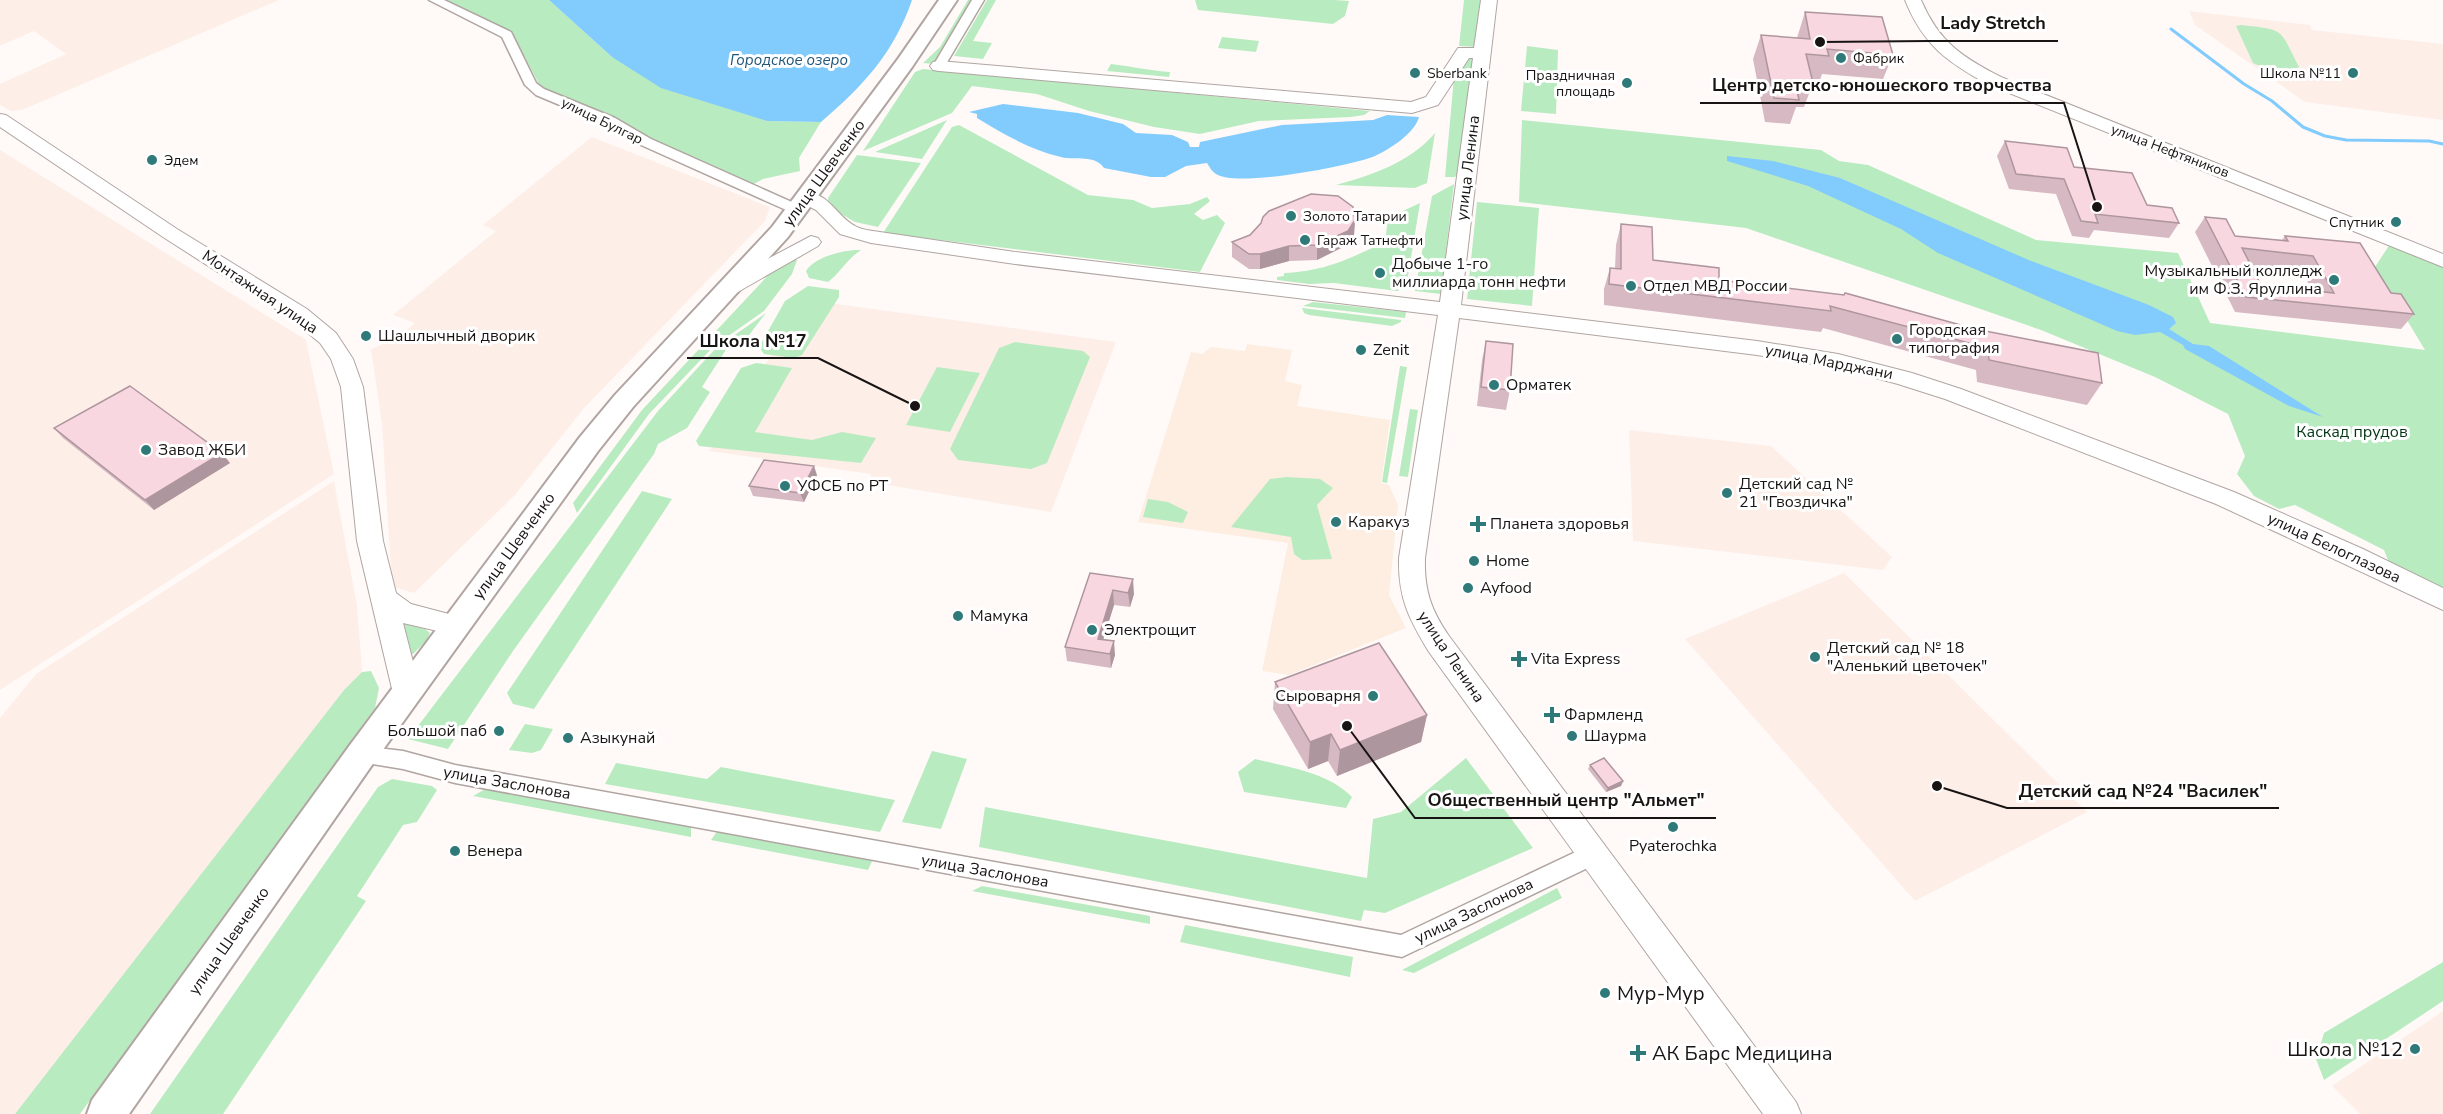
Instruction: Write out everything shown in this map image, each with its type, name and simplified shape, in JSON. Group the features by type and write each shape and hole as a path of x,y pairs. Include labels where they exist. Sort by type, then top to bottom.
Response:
{"main road":[{"name":"улица Шевченко","path":"106,1114 361,755 605,423 780,232 948,0"}],"street":[{"name":"улица Булгар","path":"435,0 507,34 531,85 540,92 610,121 646,142 802,204"},
{"path":"978,0 939,66 1412,108 1432,101 1464,52 1483,54"},
{"name":"улица Ленина","path":"1489,0 1449,311 1412,558 1411,584 1414,600 1439,644 1784,1114"},
{"name":"улица Нефтяников","path":"1916,6 1929,36 1939,46 1995,81 2443,261"},
{"name":"Монтажная улица","path":"0,119 170,233 299,314 328,338 342,359 352,387 370,541 406,693"},
{"path":"802,204 823,206 847,230"},
{"path":"780,232 813,228 847,230 871,237"},
{"path":"780,232 795,240 811,242 871,237"},
{"name":"улица Марджани","path":"871,237 1015,258 1757,348 1838,361 1904,378 1953,394 2225,498"},
{"path":"729,288 811,242"},
{"name":"улица Белоглазова","path":"2225,498 2312,536 2443,600"},
{"path":"382,597 403,613 455,625"},
{"name":"улица Заслонова","path":"361,755 403,760 455,774 1402,946 1592,855"}],"shaded area":[{"path":"0,0 279,0 22,110 11,111 0,105 0,84 66,54 34,31 0,46"},
{"name":"Школа №11","path":"2189,11 2310,25 2312,30 2443,44 2443,120 2305,102 2195,25"},
{"path":"592,137 770,207 765,221 585,407 514,496 414,593 392,587 382,424 371,349 396,339 415,323 393,315 496,231 483,225"},
{"name":"Завод ЖБИ","path":"0,150 306,340 334,474 0,690"},
{"path":"807,300 1116,342 1051,512 869,482 871,474 709,451"},
{"path":"1247,344 1292,350 1285,381 1302,385 1297,406 1390,420 1381,483 1389,485 1398,505 1389,595 1406,628 1289,675 1262,671 1288,543 1138,522 1191,352 1202,354 1211,347 1245,351"},
{"name":"Детский сад № 21 \"Гвоздичка\"","path":"1629,430 1771,446 1892,557 1883,570 1633,541"},
{"path":"334,481 357,606 363,683 29,1114 0,1114 0,718 36,674"},
{"path":"1844,573 2087,812 1915,901 1685,639"},
{"name":"Школа №12","path":"2443,1011 2443,1114 2360,1114 2332,1086"}],"green space":[{"path":"441,0 549,0 612,57 767,121 821,122 799,158 800,171 763,179 752,185 658,145 540,86 513,35"},
{"path":"968,0 973,0 934,64 923,63 940,47"},
{"path":"987,0 996,0 973,41 992,43 983,59 954,56"},
{"path":"1195,0 1349,1 1345,16 1333,24 1198,10"},
{"path":"1464,0 1484,0 1478,47 1459,46"},
{"path":"2236,26 2266,28 2279,33 2299,67 2295,70 2260,66 2253,63"},
{"path":"1222,37 1259,41 1256,52 1218,48"},
{"path":"1527,46 1558,50 1556,114 1521,111"},
{"path":"1469,56 1474,57 1459,172 1455,177 1445,177 1454,77"},
{"path":"1111,64 1170,72 1169,77 1107,71"},
{"path":"923,69 1370,111 1364,115 1351,117 1259,121 1200,134 1154,127 1089,111 1037,94 972,86 952,113 863,151 915,72"},
{"path":"947,120 922,159 875,152"},
{"name":"Каскад прудов","path":"1522,120 1821,150 1839,161 1868,165 2036,240 2178,253 2210,323 2425,350 2375,267 2390,244 2443,266 2443,592 2390,565 2384,550 2295,505 2279,509 2254,496 2237,474 2245,456 2228,414 2155,377 2041,330 1746,228 1519,202"},
{"path":"959,125 1088,195 1133,200 1152,208 1190,204 1207,197 1210,201 1194,214 1203,220 1217,215 1225,223 1200,272 883,233 952,127"},
{"path":"1435,133 1427,183 1415,188 1336,185 1364,177 1402,160"},
{"path":"857,155 921,163 878,227 855,222 829,207 828,198"},
{"path":"1454,184 1441,294 1415,291 1432,196"},
{"path":"1477,202 1539,208 1532,306 1467,299"},
{"path":"1420,203 1406,288 1397,291 1334,283 1309,284 1277,280 1277,277 1284,276 1284,273 1325,267 1385,242 1388,218"},
{"path":"861,250 828,282 809,278 806,271 823,258 847,251"},
{"path":"794,257 797,260 792,274 764,311 714,346 649,414 577,513 573,503 642,410 774,269"},
{"path":"808,286 839,290 839,297 802,355 794,358 764,354 759,347 785,301"},
{"path":"1313,302 1406,312 1405,318 1303,306"},
{"path":"1302,308 1401,320 1401,322 1392,326 1309,315 1304,313"},
{"path":"766,313 743,343 729,345 702,387 710,392 687,428 658,444 654,454 513,651 448,749 408,739 658,411 716,348"},
{"path":"1015,342 1083,351 1090,357 1047,463 1031,469 958,460 950,449 999,348"},
{"path":"756,363 792,368 755,432 812,440 842,432 876,438 861,463 699,446 696,441 741,368"},
{"path":"1400,366 1407,367 1387,483 1382,482"},
{"path":"937,367 980,373 950,432 906,425"},
{"path":"1410,409 1418,410 1408,477 1399,476"},
{"path":"1287,477 1320,479 1333,488 1317,505 1332,559 1302,560 1294,554 1291,537 1231,527 1270,479"},
{"path":"642,491 672,499 534,709 513,704 507,693"},
{"path":"1148,499 1168,502 1188,512 1183,523 1143,517"},
{"path":"403,623 425,629 430,633 427,640 413,654 409,654 407,650"},
{"path":"371,671 379,688 375,708 80,1114 15,1114 344,690 362,672"},
{"path":"525,724 553,729 541,750 532,753 509,750"},
{"path":"932,751 967,759 941,829 902,822"},
{"path":"1466,758 1533,848 1385,913 1364,910 1361,921 979,847 985,807 1367,878 1373,819 1401,812"},
{"path":"1255,759 1319,776 1352,797 1346,808 1244,792 1238,772"},
{"path":"616,763 707,779 721,767 895,800 880,832 605,784"},
{"path":"392,779 432,786 437,790 417,822 403,825 357,896 366,901 223,1114 150,1114 378,787"},
{"path":"487,788 691,827 691,837 473,796"},
{"path":"718,830 874,857 868,870 711,840"},
{"path":"982,886 1150,916 1150,924 972,891"},
{"path":"1557,888 1562,898 1414,973 1402,970"},
{"path":"1185,925 1353,957 1350,977 1180,942"},
{"path":"2443,962 2443,1001 2324,1080 2316,1059 2324,1033"}],"water":[{"name":"Городское озеро","path":"549,0 912,0 896,36 876,67 864,82 821,122 767,121 661,88 612,57"},
{"path":"1003,104 1078,113 1123,124 1136,133 1172,135 1188,142 1190,147 1199,147 1200,142 1282,125 1373,120 1387,115 1419,117 1413,129 1388,149 1375,156 1343,165 1269,177 1228,178 1216,174 1207,163 1186,166 1165,177 1151,177 1104,168 1090,159 1067,158 1050,154 1007,136 977,118 977,114 969,112"},
{"path":"1727,156 1773,161 1840,178 2031,261 2149,305 2173,317 2176,323 2169,329 2193,344 2209,346 2323,417 2289,406 2185,349 2183,345 2160,332 2135,335 2117,331 1938,253 1901,229 1808,186 1727,161"}],"building":[{"path":"1805,12 1882,17 1893,55 1827,49 1829,56 1806,54 1813,83 1795,81 1799,100 1774,98 1761,35 1810,39"},
{"path":"2005,141 2067,148 2074,167 2132,173 2147,205 2172,208 2179,223 2095,214 2098,223 2081,221 2064,179 2016,174"},
{"name":"Гараж Татнефти","path":"1311,194 1338,196 1353,207 1355,220 1348,231 1317,245 1289,246 1260,254 1249,254 1232,242 1250,235 1269,211"},
{"path":"2205,217 2226,219 2235,236 2288,241 2285,236 2360,243 2391,293 2401,294 2414,314 2246,297","holes":["2242,248 2313,256 2334,293 2261,285"]},
{"path":"1621,224 1652,227 1653,260 1719,268 1719,280 1844,295 1845,293 1975,329 2098,353 2102,383 1989,360 1988,348 1830,306 1831,311 1609,284 1610,268 1621,269"},
{"path":"1486,341 1513,344 1510,390 1481,387"},
{"name":"Завод ЖБИ","path":"130,386 222,453 145,500 54,428"},
{"path":"764,460 814,466 800,493 749,486"},
{"path":"1090,573 1133,579 1128,593 1113,590 1098,639 1114,641 1110,654 1065,647"},
{"path":"1379,643 1427,715 1340,750 1331,734 1310,742 1275,682"},
{"path":"1604,758 1623,781 1608,788 1590,765"}],"waterway":[{"path":"2171,29 2244,84 2272,101 2303,127 2325,136 2346,140 2429,141 2443,144"}],"place":[{"name":"Lady Stretch","path":"1820,42"},
{"name":"Фабрик","path":"1841,58"},
{"name":"Sberbank","path":"1415,73"},
{"name":"Школа №11","path":"2353,73"},
{"name":"Праздничная площадь","path":"1627,83"},
{"name":"Эдем","path":"152,160"},
{"name":"Центр детско-юношеского творчества","path":"2097,207"},
{"name":"Золото Татарии","path":"1291,216"},
{"name":"Спутник","path":"2396,222"},
{"name":"Гараж Татнефти","path":"1305,240"},
{"name":"Добыче 1-го миллиарда тонн нефти","path":"1380,273"},
{"name":"Музыкальный колледж им Ф.З. Яруллина","path":"2334,280"},
{"name":"Отдел МВД России","path":"1631,286"},
{"name":"Шашлычный дворик","path":"366,336"},
{"name":"Городская типография","path":"1897,339"},
{"name":"Zenit","path":"1361,350"},
{"name":"Орматек","path":"1494,385"},
{"name":"Школа №17","path":"915,406"},
{"name":"Завод ЖБИ","path":"146,450"},
{"name":"УФСБ по РТ","path":"785,486"},
{"name":"Детский сад № 21 \"Гвоздичка\"","path":"1727,493"},
{"name":"Каракуз","path":"1336,522"},
{"name":"Планета здоровья","path":"1478,524"},
{"name":"Home","path":"1474,561"},
{"name":"Ayfood","path":"1468,588"},
{"name":"Мамука","path":"958,616"},
{"name":"Электрощит","path":"1092,630"},
{"name":"Детский сад № 18 \"Аленький цветочек\"","path":"1815,657"},
{"name":"Vita Express","path":"1519,659"},
{"name":"Сыроварня","path":"1373,696"},
{"name":"Фармленд","path":"1552,715"},
{"name":"Общественный центр \"Альмет\"","path":"1347,726"},
{"name":"Большой паб","path":"499,731"},
{"name":"Шаурма","path":"1572,736"},
{"name":"Азыкунай","path":"568,738"},
{"name":"Детский сад №24 \"Василек\"","path":"1937,786"},
{"name":"Pyaterochka","path":"1673,827"},
{"name":"Венера","path":"455,851"},
{"name":"Мур-Мур","path":"1605,993"},
{"name":"Школа №12","path":"2415,1049"},
{"name":"АК Барс Медицина","path":"1638,1053"}]}
